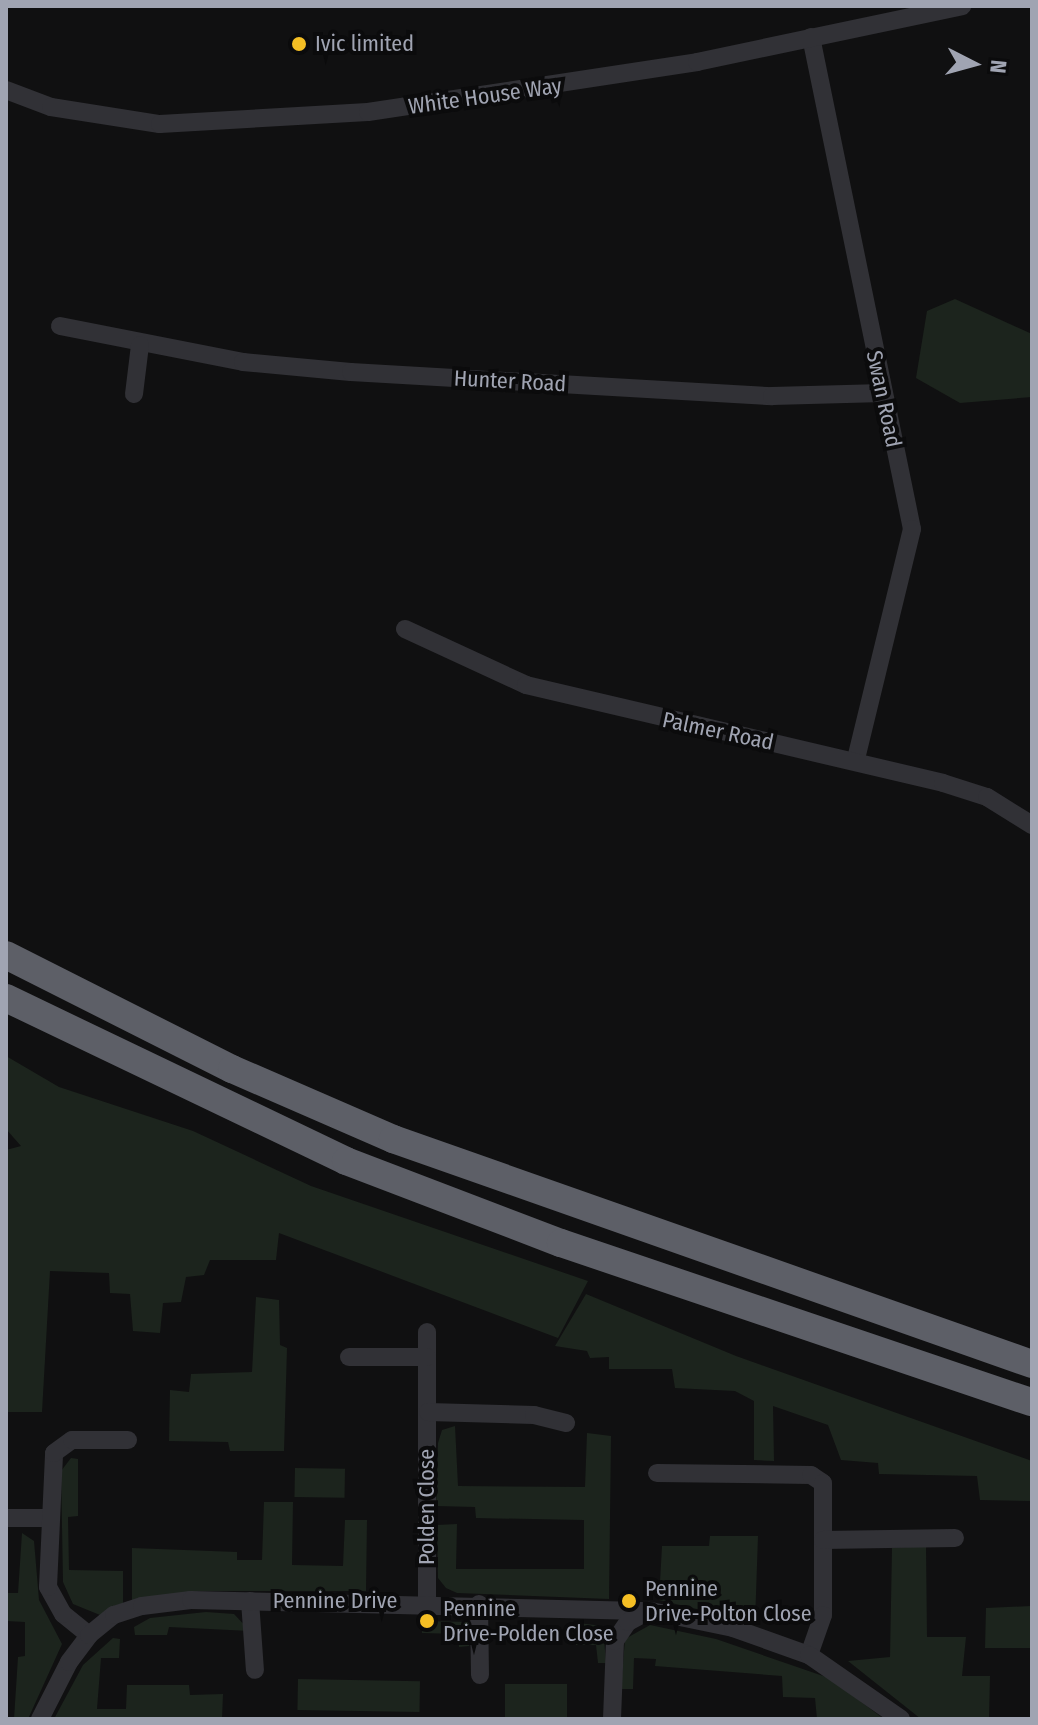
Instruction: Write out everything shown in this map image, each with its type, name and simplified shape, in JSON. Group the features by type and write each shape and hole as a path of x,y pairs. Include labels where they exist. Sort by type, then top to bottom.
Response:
{"highway":[{"path":"6,955 232,1069 393,1139 1032,1364"},
{"path":"6,998 346,1161 561,1243 1032,1402"}],"street":[{"name":"White House Way","path":"6,90 51,107 160,124 301,118 568,85 962,6"},
{"name":"Swan Road","path":"811,37 912,529 856,759"},
{"name":"Hunter Road","path":"60,326 140,345 243,362 366,373 772,396 883,393"},
{"path":"134,394 140,345"},
{"name":"Palmer Road","path":"405,629 526,685 856,759 987,797 1032,825"},
{"name":"Polden Close","path":"427,1332 427,1602"},
{"path":"349,1357 427,1357"},
{"path":"428,1412 534,1415 566,1423"},
{"path":"89,1635 63,1614 48,1587 48,1518 54,1453 72,1440 128,1440"},
{"path":"657,1473 811,1475 823,1483 823,1615 809,1655"},
{"path":"6,1518 48,1518"},
{"path":"823,1540 955,1538"},
{"path":"250,1601 255,1670"},
{"name":"Pennine Drive","path":"40,1719 89,1635 114,1615 142,1606 250,1601 427,1602 651,1611 733,1628 809,1655 901,1719"},
{"path":"479,1604 480,1675"},
{"path":"612,1719 615,1641 628,1622 651,1611"}],"shaded area":[{"path":"955,299 1032,334 1032,397 960,403 916,378 927,311"},
{"path":"6,1056 59,1087 193,1131 311,1186 588,1281 558,1338 279,1233 276,1260 210,1260 204,1275 186,1277 181,1302 163,1303 160,1333 133,1331 130,1294 110,1293 109,1273 50,1271 42,1412 6,1412 6,1150 21,1146 6,1129"},
{"path":"586,1294 736,1356 1032,1461 1032,1501 980,1500 977,1476 879,1474 878,1463 841,1460 828,1425 773,1406 774,1461 754,1460 754,1401 735,1391 675,1388 672,1369 609,1369 609,1357 590,1358 587,1351 555,1346"},
{"path":"256,1297 279,1300 280,1345 287,1348 284,1451 230,1451 228,1442 169,1441 170,1390 189,1392 191,1374 252,1372"},
{"path":"455,1426 458,1486 585,1487 587,1433 611,1436 609,1599 457,1593 446,1588 438,1578 437,1525 457,1524 456,1569 584,1569 584,1520 476,1518 475,1507 436,1506 438,1443 442,1430"},
{"path":"71,1458 78,1459 78,1516 68,1517 69,1570 123,1571 123,1603 100,1615 73,1604 63,1582 61,1471"},
{"path":"295,1468 345,1469 344,1498 294,1497"},
{"path":"264,1502 293,1502 292,1565 343,1566 345,1520 367,1520 366,1591 198,1591 132,1601 132,1548 237,1552 237,1560 262,1560"},
{"path":"22,1533 34,1541 39,1600 62,1644 28,1719 14,1719 18,1657 25,1656 25,1622 6,1621 6,1593 18,1593"},
{"path":"710,1536 758,1536 755,1623 659,1600 662,1546 709,1546"},
{"path":"926,1546 927,1637 966,1637 962,1676 990,1676 989,1719 921,1719 848,1661 890,1657 892,1548"},
{"path":"1032,1582 1032,1648 985,1648 986,1608 1031,1606"},
{"path":"206,1612 234,1614 250,1631 169,1627 167,1635 135,1635 134,1627 150,1618"},
{"path":"422,1621 472,1622 475,1632 469,1646 459,1647 458,1634 422,1633"},
{"path":"578,1623 603,1626 606,1663 598,1663 596,1645 576,1645"},
{"path":"650,1625 716,1639 829,1678 884,1719 817,1719 815,1698 783,1697 782,1676 655,1666 656,1659 634,1658 633,1689 621,1689 625,1639"},
{"path":"113,1638 120,1639 119,1658 101,1658 97,1709 126,1709 127,1685 189,1685 190,1695 223,1694 222,1719 54,1719 83,1665"},
{"path":"298,1679 420,1681 419,1712 297,1710"},
{"path":"505,1684 567,1684 567,1719 505,1719"}],"place":[{"name":"Ivic limited","path":"299,44"},
{"name":"Pennine Drive-Polton Close","path":"629,1601"},
{"name":"Pennine Drive-Polden Close","path":"427,1621"}]}
